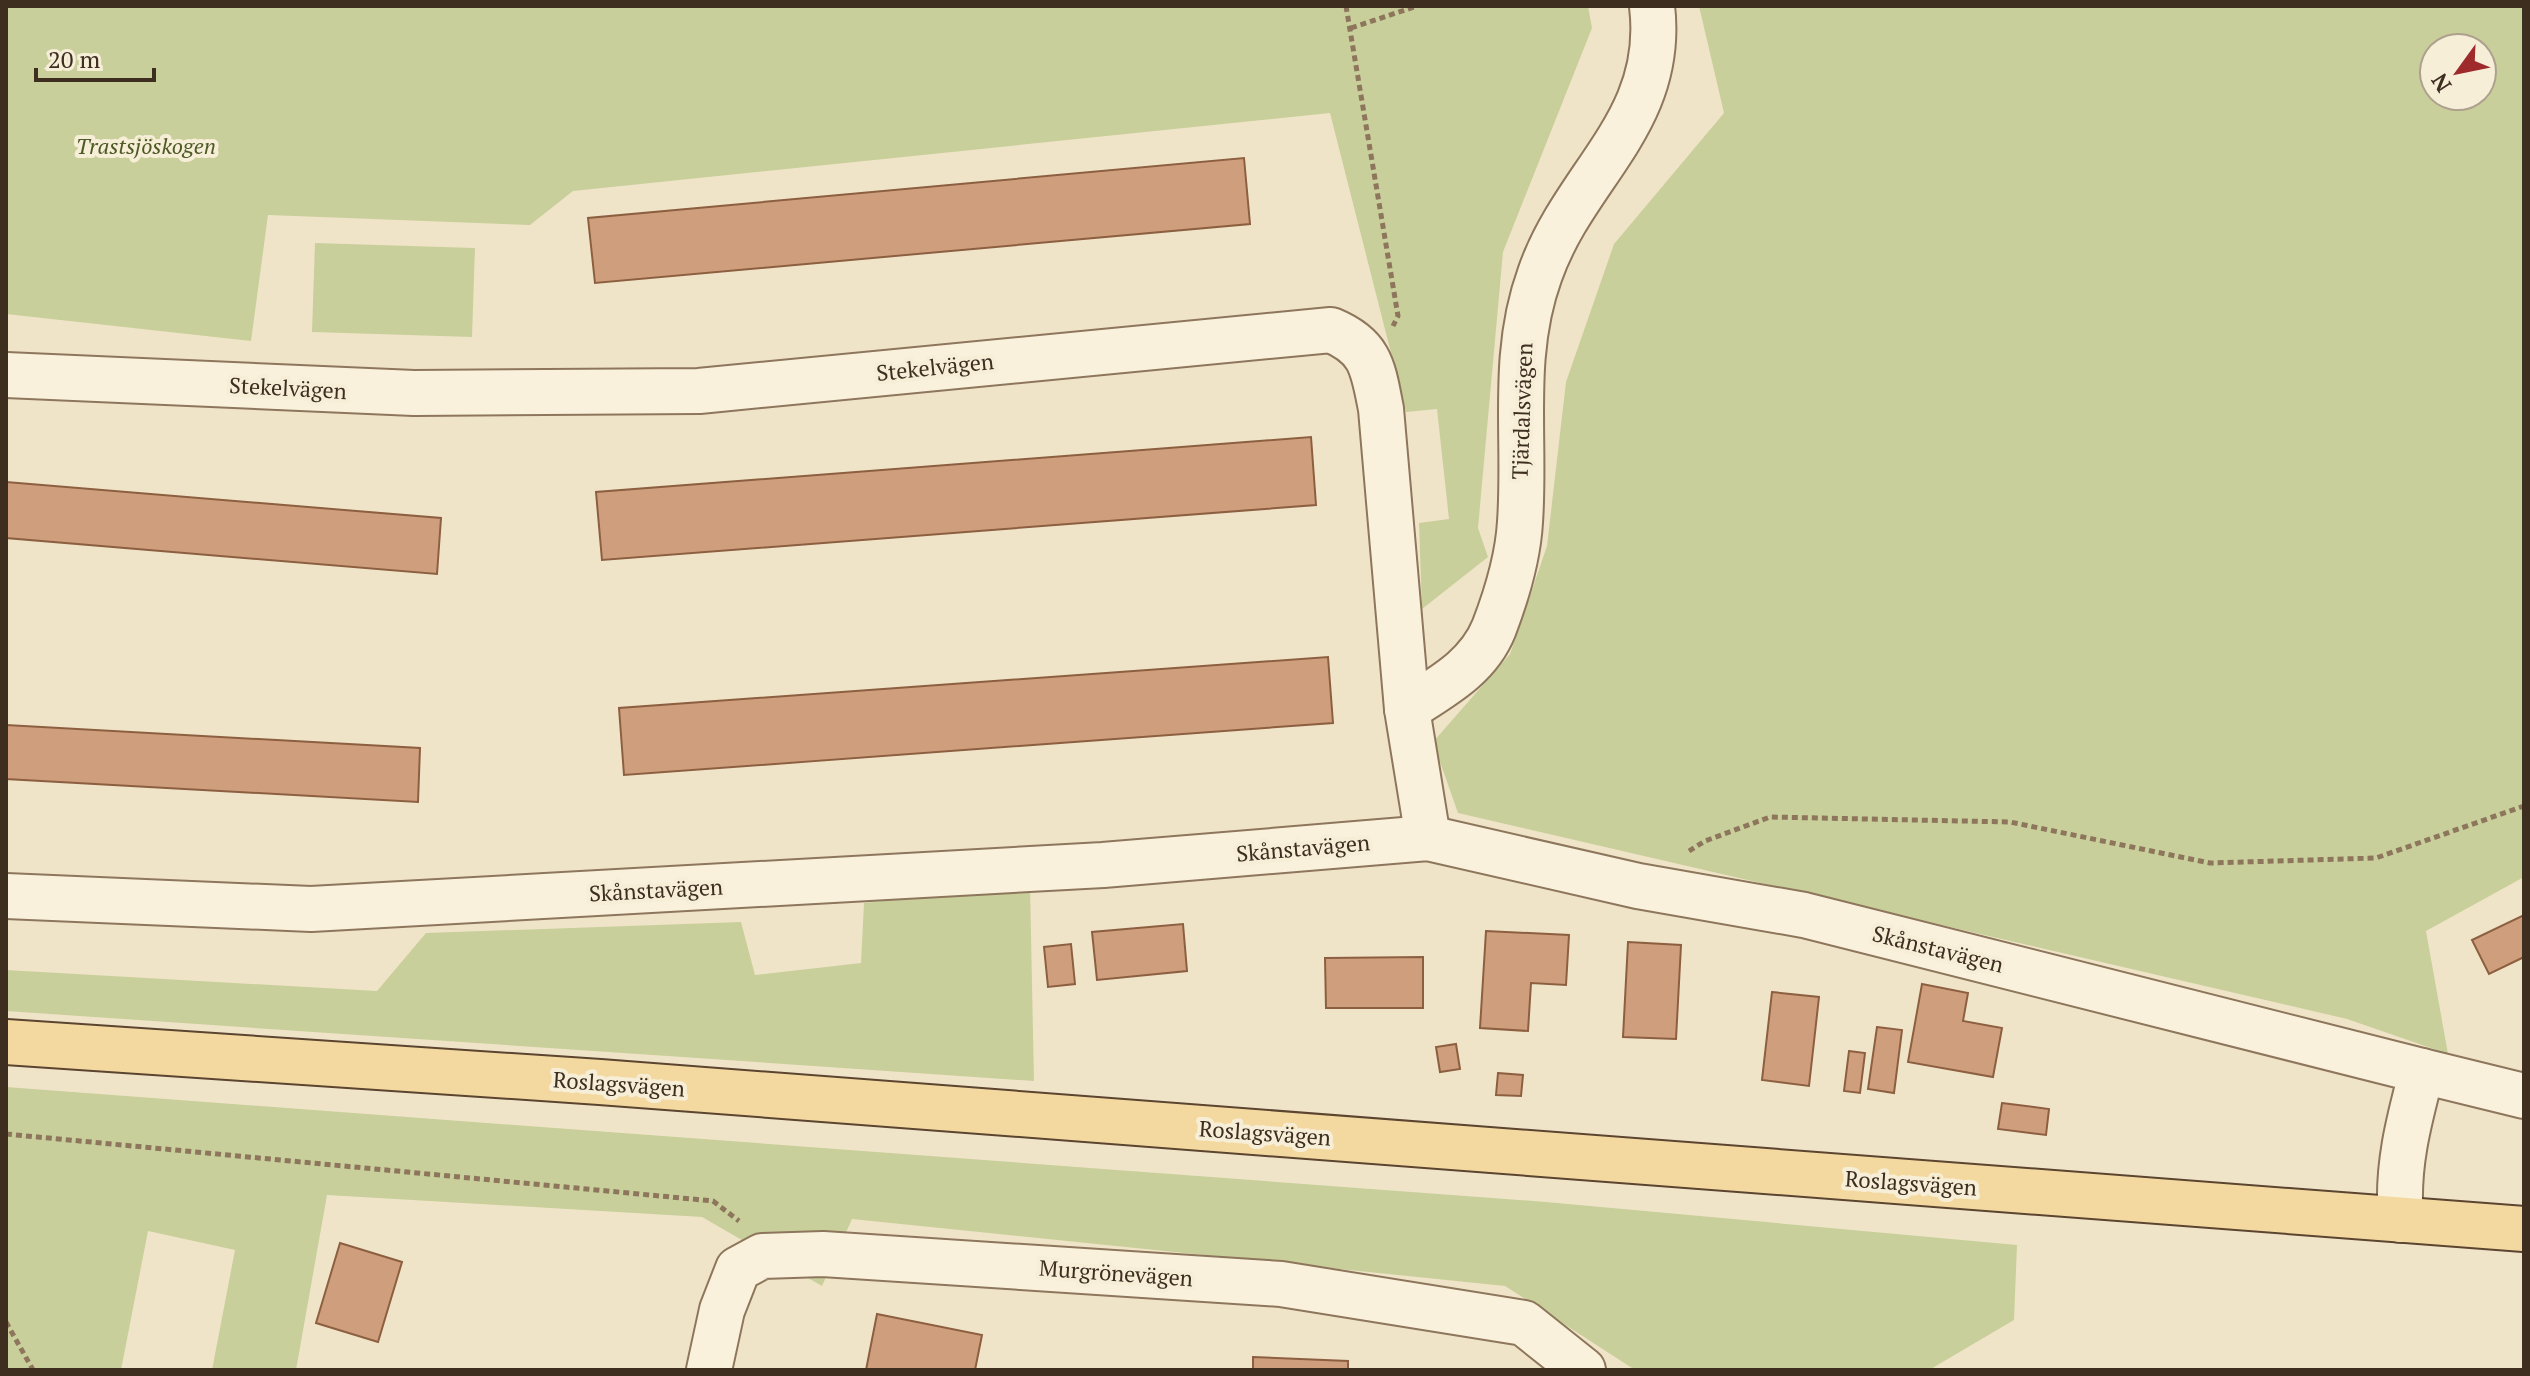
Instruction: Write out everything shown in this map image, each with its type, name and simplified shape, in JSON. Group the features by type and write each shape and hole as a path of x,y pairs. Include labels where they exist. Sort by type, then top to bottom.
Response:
{"main road":[{"name":"Roslagsvägen","path":"6,1042 600,1082 2524,1229"}],"street":[{"name":"Tjärdalsvägen","path":"1407,709 1451,681 1472,663 1492,632 1503,602 1520,522 1519,389 1521,349 1530,306 1556,239 1638,108 1655,55 1652,6"},
{"name":"Stekelvägen","path":"6,375 414,393 699,391 1312,330 1331,330 1355,342 1373,366"},
{"path":"1373,366 1381,409 1407,709 1428,838"},
{"name":"Skånstavägen","path":"6,896 311,909 1088,866 1428,838 1638,886 1804,915 2524,1096"},
{"path":"2401,1220 2398,1188 2407,1127 2422,1071"},
{"name":"Murgrönevägen","path":"762,1256 823,1254 1281,1284 1524,1323 1583,1370"},
{"path":"709,1370 730,1285 738,1269 762,1256"}],"path":[{"path":"1346,6 1398,316 1373,366"},
{"path":"1351,28 1417,6"},
{"path":"1638,886 1705,841 1770,817 2010,822 2210,863 2376,858 2524,806"},
{"path":"6,1134 713,1201 746,1227 762,1256"},
{"path":"6,1322 33,1370"}],"green space":[{"name":"Trastsjöskogen","path":"6,6 1588,6 1592,28 1503,252 1478,528 1488,557 1422,609 1419,523 1449,519 1437,409 1406,412 1330,113 573,191 530,225 268,215 251,341 6,314"},
{"path":"1699,6 2524,6 2524,877 2426,931 2448,1054 2347,1019 1458,813 1433,742 1510,654 1547,546 1566,382 1614,244 1724,113"},
{"path":"315,243 475,248 472,337 312,332"},
{"path":"1030,885 1034,1081 6,1011 6,970 377,991 426,933 741,922 755,975 861,963 864,903"},
{"path":"6,1087 1546,1202 2017,1245 2014,1320 1929,1370 1645,1370 1632,1368 1505,1286 852,1219 822,1286 702,1217 327,1195 296,1370 212,1370 235,1250 148,1231 121,1370 6,1370"}],"building":[{"path":"1244,158 1250,224 595,283 588,218"},
{"path":"1311,437 1316,505 602,560 596,492"},
{"path":"6,482 441,518 437,574 6,538"},
{"path":"1328,657 1333,723 624,775 619,708"},
{"path":"6,725 420,748 418,802 6,779"},
{"path":"2524,915 2524,957 2489,974 2472,940"},
{"path":"1183,924 1187,971 1097,980 1092,932"},
{"path":"1486,931 1569,935 1566,985 1531,983 1528,1031 1480,1028"},
{"path":"1628,942 1681,945 1676,1039 1623,1037"},
{"path":"1071,944 1075,984 1048,987 1044,947"},
{"path":"1423,957 1423,1008 1326,1008 1325,958"},
{"path":"1922,984 1968,993 1963,1021 2002,1028 1993,1077 1908,1062"},
{"path":"1772,992 1819,997 1809,1086 1762,1080"},
{"path":"1877,1027 1902,1030 1894,1093 1868,1089"},
{"path":"1456,1044 1460,1069 1440,1072 1436,1047"},
{"path":"1849,1051 1865,1053 1860,1093 1844,1091"},
{"path":"1498,1073 1523,1075 1521,1096 1496,1095"},
{"path":"2002,1103 2049,1109 2046,1135 1998,1129"},
{"path":"340,1243 402,1262 378,1342 316,1323"},
{"path":"877,1314 982,1335 975,1370 866,1370"},
{"path":"1253,1357 1348,1361 1348,1370 1253,1370"}]}
